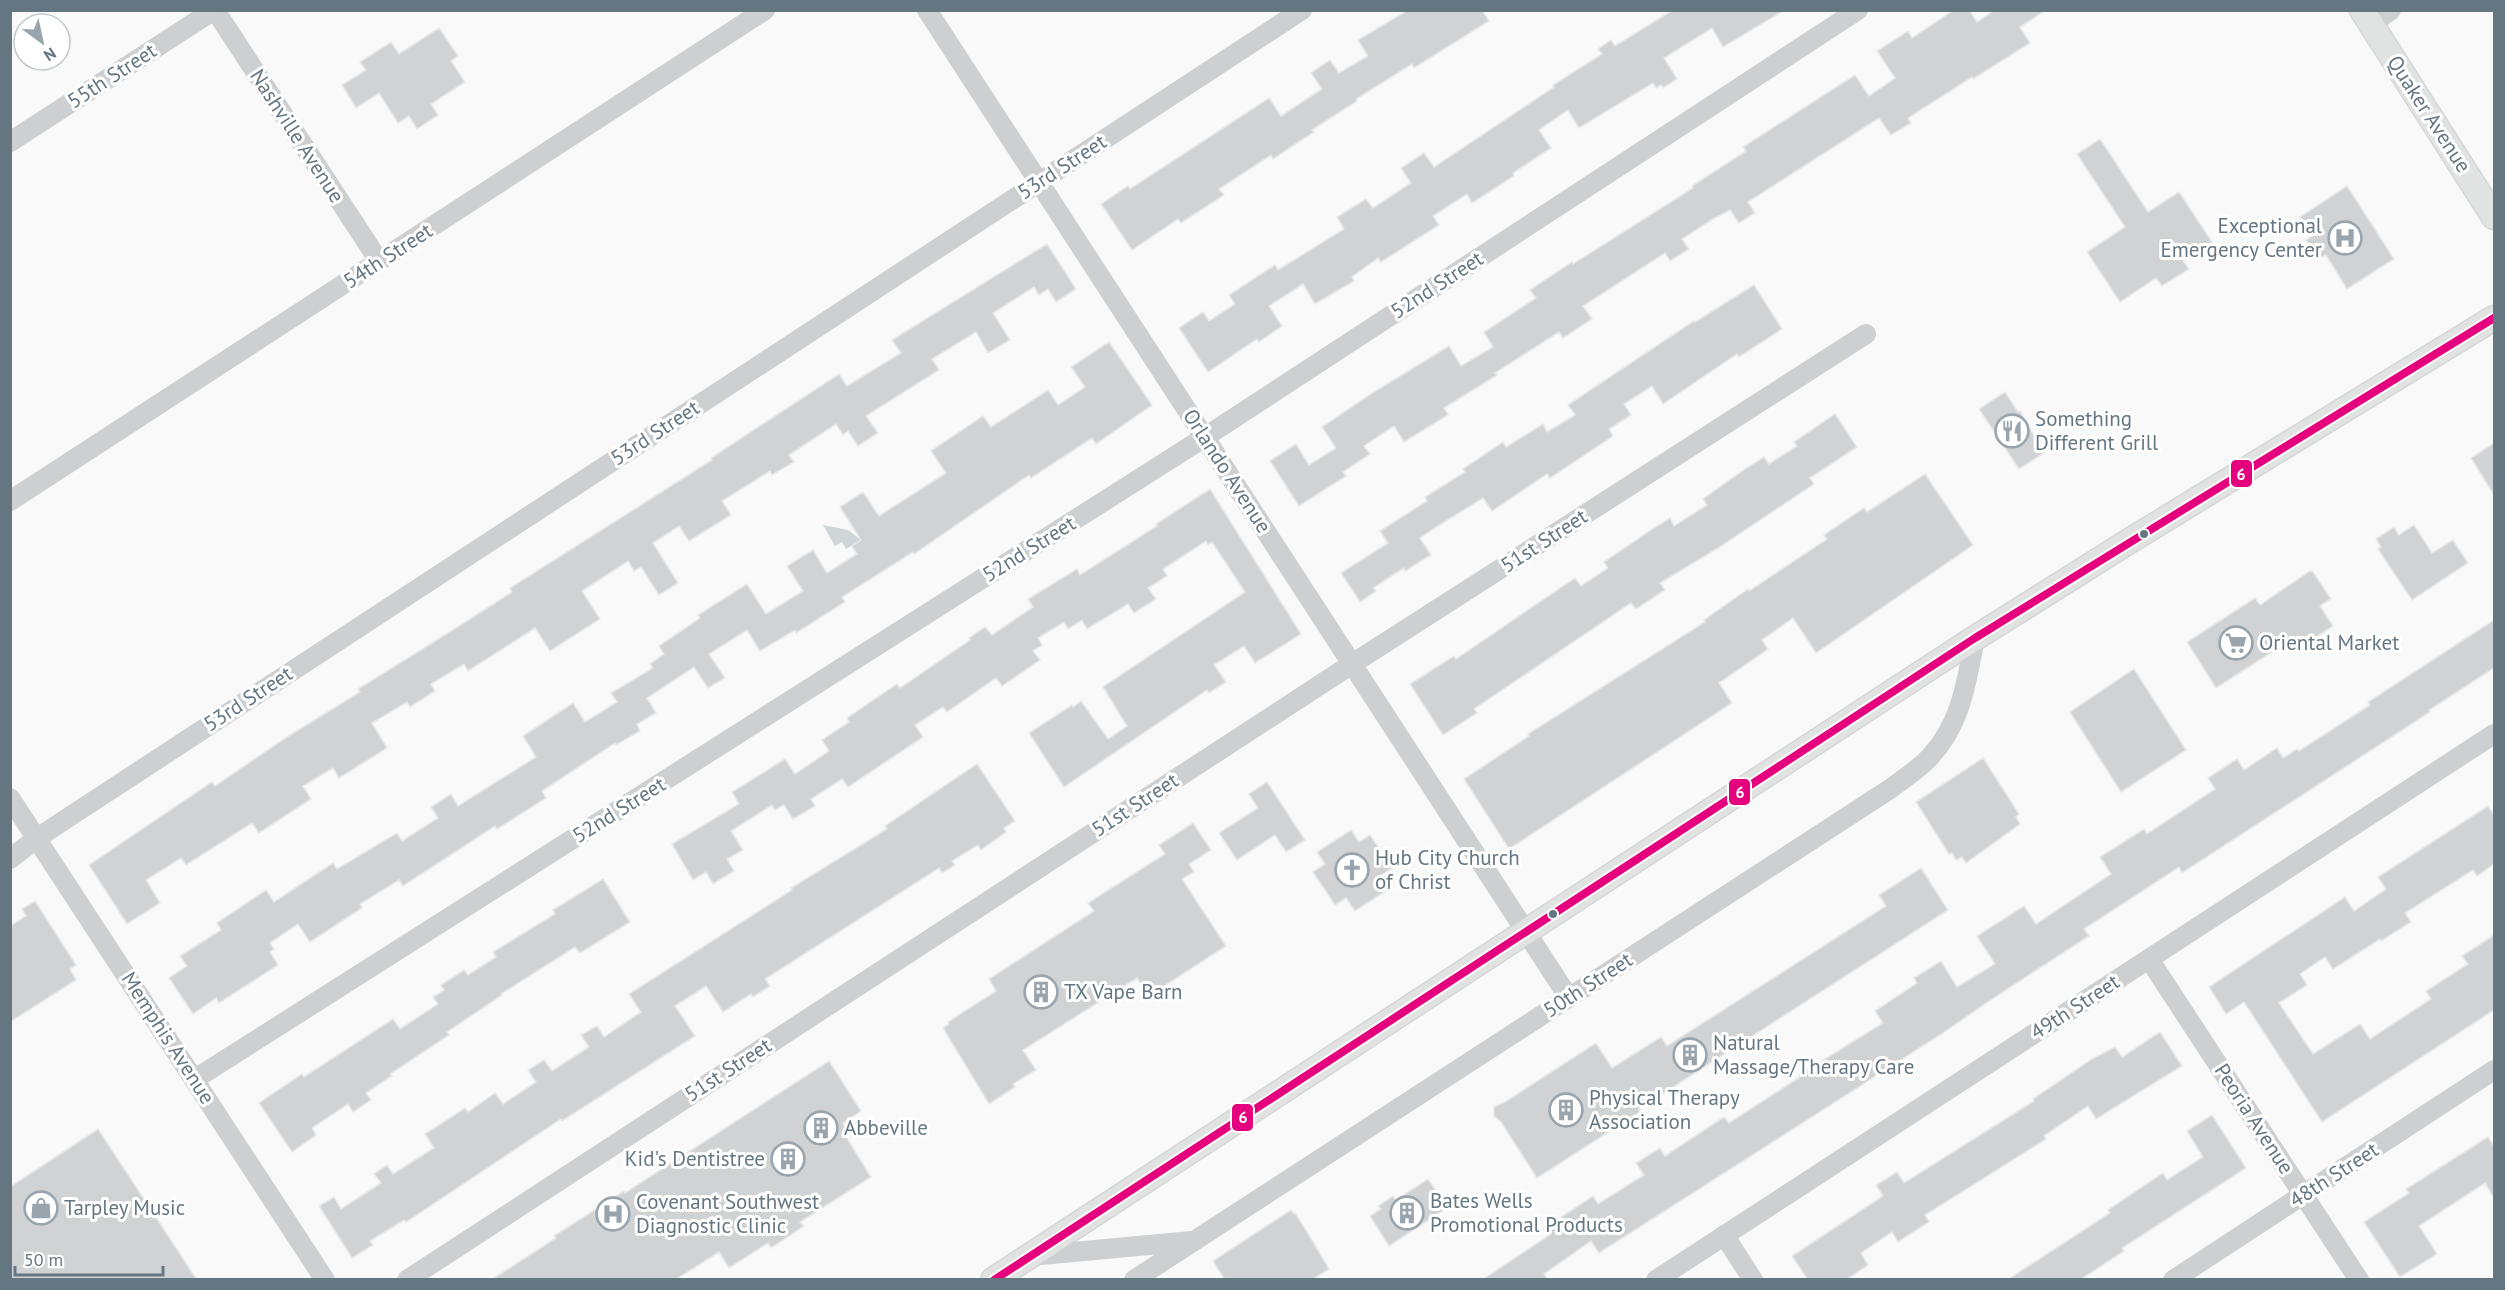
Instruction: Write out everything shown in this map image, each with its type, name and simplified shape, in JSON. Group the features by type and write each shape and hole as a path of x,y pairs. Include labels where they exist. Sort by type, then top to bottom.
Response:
{"main road":[{"name":"Quaker Avenue","path":"2375,15 2494,217"},
{"path":"993,1280 1975,638 2494,318"}],"street":[{"name":"55th Street","path":"10,142 214,10"},
{"name":"Nashville Avenue","path":"214,10 380,261"},
{"name":"54th Street","path":"10,501 765,10"},
{"name":"Orlando Avenue","path":"927,10 1569,998"},
{"name":"53rd Street","path":"10,859 37,838 1302,10"},
{"name":"52nd Street","path":"195,1079 1205,437 1858,10"},
{"name":"51st Street","path":"408,1280 1352,664 1866,334"},
{"name":"50th Street","path":"1134,1280 1890,789 1928,759 1947,735 1961,708 1975,638"},
{"name":"49th Street","path":"1656,1280 2494,734"},
{"name":"Memphis Avenue","path":"10,798 325,1280"},
{"name":"Peoria Avenue","path":"2149,959 2359,1280"},
{"name":"48th Street","path":"2173,1280 2494,1070"},
{"path":"1724,1235 1753,1280"},
{"path":"1030,1256 1194,1241"}],"shaded area":[{"path":"823,525 848,530 861,540 846,549 842,542 835,546"}],"building":[{"path":"1408,10 1482,10 1489,21 1414,68 1412,64 1356,99 1357,101 1273,159 1271,155 1219,189 1224,195 1181,223 1178,219 1132,250 1101,204 1128,186 1130,189 1269,98 1281,116 1322,89 1311,73 1330,60 1339,73 1368,56 1358,40"},
{"path":"1673,10 1785,10 1723,47 1712,28 1664,58 1677,79 1663,88 1661,85 1656,88 1653,83 1579,128 1568,110 1539,130 1551,148 1513,173 1514,176 1472,203 1467,194 1433,216 1439,225 1381,262 1378,258 1352,277 1354,281 1315,304 1303,284 1269,306 1282,326 1259,342 1257,339 1208,372 1179,328 1203,312 1209,321 1235,304 1229,295 1275,265 1278,270 1344,229 1337,217 1366,199 1373,208 1411,183 1401,168 1424,153 1434,167 1602,54 1598,49 1611,40 1615,46"},
{"path":"1954,10 1969,10 1977,22 1995,10 2046,10 2020,27 2030,43 1908,118 1911,123 1891,135 1879,118 1748,202 1755,213 1739,223 1730,210 1713,219 1682,239 1689,249 1670,261 1665,253 1583,306 1592,319 1563,338 1559,332 1495,373 1497,375 1444,408 1448,415 1404,442 1394,426 1364,446 1370,454 1343,472 1346,476 1299,506 1270,461 1296,444 1309,465 1336,448 1322,427 1374,392 1449,346 1461,366 1493,347 1484,332 1536,298 1530,290 1693,188 1692,186 1746,151 1743,147 1855,75 1869,96 1895,78 1877,51 1908,31 1912,38"},
{"path":"439,28 458,56 451,61 465,82 431,104 438,115 417,129 409,116 398,123 379,93 356,108 342,85 366,70 360,62 391,42 399,54"},
{"path":"2100,139 2148,212 2179,192 2212,242 2183,261 2189,269 2162,286 2156,278 2120,302 2087,252 2125,227 2077,154"},
{"name":"Exceptional Emergency Center","path":"2347,186 2394,259 2347,289 2326,255 2318,259 2306,240 2313,236 2300,217"},
{"path":"1047,244 1076,289 1056,302 1048,289 1039,295 1034,287 993,313 1010,340 988,353 976,332 932,359 939,370 866,416 878,433 858,446 848,431 843,435 836,424 789,455 794,462 772,475 770,471 722,501 731,515 689,541 679,526 653,543 678,583 659,595 641,567 634,571 628,561 582,591 600,619 550,651 535,628 468,671 464,664 431,684 435,691 410,707 407,702 372,723 387,748 339,778 333,768 303,786 311,799 259,833 252,823 186,865 181,858 146,880 160,903 127,924 89,865 212,782 215,786 287,737 360,692 358,689 512,592 510,588 712,460 711,458 839,374 847,386 901,353 892,340"},
{"path":"1754,285 1782,329 1739,357 1737,354 1663,404 1652,386 1624,404 1631,415 1609,429 1613,436 1550,478 1547,474 1492,511 1483,498 1433,529 1420,538 1431,555 1405,571 1404,568 1373,588 1376,591 1360,602 1341,573 1388,543 1380,531 1427,501 1425,497 1465,472 1463,469 1503,442 1506,447 1543,424 1547,432 1575,415 1568,405 1694,321"},
{"path":"1109,342 1152,405 1096,444 1092,438 1031,478 1029,475 914,554 913,552 842,597 845,602 796,633 795,630 760,651 747,630 709,654 725,678 708,688 694,667 647,698 656,713 637,724 640,731 616,745 615,743 542,791 546,798 497,829 495,826 403,886 399,880 360,904 362,908 310,942 298,924 270,943 274,949 270,952 278,965 219,1003 216,998 193,1014 169,978 187,966 180,956 221,930 217,923 266,890 274,902 333,863 337,869 397,833 402,841 438,818 431,807 451,794 458,806 536,757 523,736 573,703 585,722 617,702 611,693 653,668 650,664 664,654 659,646 700,618 698,615 747,584 766,614 803,591 787,566 813,550 827,573 857,554 852,546 861,540 840,507 863,492 879,516 946,473 931,451 983,416 991,427 1048,390 1058,405 1085,387 1071,367"},
{"name":"Something Different Grill","path":"2005,392 2018,412 2020,411 2044,453 2019,469 1979,409"},
{"path":"1835,414 1857,447 1810,478 1814,484 1718,548 1660,583 1665,590 1636,609 1631,603 1474,709 1477,713 1443,735 1410,684 1454,656 1456,659 1575,578 1581,586 1608,568 1604,562 1654,528 1670,518 1674,526 1707,505 1703,499 1745,469 1764,457 1769,464 1797,446 1794,442"},
{"path":"2494,443 2494,495 2471,458"},
{"path":"1925,474 1973,545 1816,653 1793,618 1762,640 1768,649 1719,683 1732,703 1509,849 1464,779 1529,736 1528,734 1705,622 1704,620 1748,589 1749,591 1827,539 1824,535 1864,508 1867,512"},
{"path":"1210,489 1301,634 1255,663 1244,646 1214,665 1226,682 1209,693 1207,690 1064,787 1029,733 1081,701 1108,739 1127,726 1103,687 1245,592 1212,542 1208,545 1206,541 1163,569 1167,576 1148,588 1156,599 1134,613 1128,604 1087,629 1082,620 1068,629 1064,622 1038,638 1042,645 1033,651 1040,660 1002,686 996,678 947,712 943,707 915,725 923,737 848,787 842,779 811,799 815,806 793,819 784,805 775,810 772,805 731,831 743,850 727,859 734,871 713,884 706,872 693,880 672,844 739,804 732,792 785,759 795,774 829,751 822,740 849,722 847,718 897,684 900,688 970,640 969,638 985,627 992,635 1033,607 1028,599 1077,569 1080,575"},
{"path":"2414,525 2432,553 2453,540 2468,563 2412,600 2378,549 2381,547 2376,539 2394,527 2399,535"},
{"path":"2310,571 2313,572 2331,599 2320,606 2333,626 2292,653 2286,643 2216,688 2187,642 2255,598 2260,605"},
{"path":"2494,620 2494,668 2182,873 2179,867 2084,929 2089,936 1940,1035 1599,1253 1591,1241 1544,1274 1548,1280 1482,1280 1548,1236 1543,1229 1593,1196 1598,1204 1644,1175 1636,1163 1660,1148 1665,1156 1724,1117 1729,1123 1800,1077 1799,1075 1883,1023 1875,1011 1917,983 1914,978 1941,961 1957,987 1995,964 1977,936 2024,906 2036,924 2111,874 2100,857 2144,829 2147,834 2215,789 2208,778 2237,759 2244,770 2277,748 2283,758 2297,749 2299,751 2370,705 2368,702"},
{"path":"2134,669 2186,750 2121,792 2070,712"},
{"path":"1983,758 2019,814 2016,817 2020,824 1966,863 1962,857 1956,860 1952,853 1949,854 1916,802"},
{"path":"977,764 1015,821 1004,828 1006,832 981,850 978,845 952,861 955,865 942,873 939,868 765,979 770,986 753,997 751,994 723,1012 706,986 675,1006 695,1036 562,1121 561,1119 406,1222 404,1220 370,1241 373,1245 352,1258 319,1206 334,1197 341,1209 381,1183 374,1174 387,1165 393,1174 434,1148 425,1134 465,1108 468,1112 495,1093 503,1104 536,1082 528,1070 544,1060 552,1071 589,1047 581,1035 597,1026 604,1037 641,1012 629,994 792,890 791,888 887,829 885,826"},
{"path":"1267,782 1305,840 1286,852 1275,835 1237,860 1219,833 1258,808 1249,794"},
{"path":"2488,806 2494,815 2494,864 2477,876 2473,870 2405,913 2411,922 2333,969 2325,957 2300,974 2307,985 2279,1003 2313,1054 2360,1024 2370,1039 2431,999 2426,991 2468,964 2462,956 2494,935 2494,1010 2322,1122 2244,1002 2226,1014 2209,987 2345,897 2354,911 2386,889 2378,877"},
{"path":"1193,823 1211,850 1189,864 1194,872 1182,879 1226,946 1149,996 1137,978 1023,1050 1036,1070 1013,1084 1015,1087 989,1104 943,1028 949,1024 948,1022 996,991 989,979 1094,911 1088,903 1165,854 1159,845"},
{"name":"Hub City Church of Christ","path":"1351,830 1359,842 1370,835 1392,868 1380,876 1389,889 1355,911 1346,898 1335,905 1313,872 1325,864 1317,852"},
{"path":"1921,868 1948,910 1639,1109 1640,1112 1537,1178 1501,1122 1494,1116 1494,1107 1596,1043 1612,1068 1661,1037 1667,1046 1886,906 1879,895"},
{"path":"603,879 630,922 580,953 575,947 501,994 447,1032 449,1035 390,1074 392,1076 366,1093 371,1100 353,1112 348,1104 312,1128 316,1135 292,1152 259,1103 302,1074 304,1077 393,1019 400,1029 438,1004 433,997 444,990 441,985 464,970 468,975 496,957 493,952 555,914 553,910"},
{"path":"35,901 76,965 70,969 76,980 10,1022 10,926 26,916 22,909"},
{"path":"2160,1032 2182,1066 2096,1119 2088,1106 2044,1136 2046,1139 1925,1215 1929,1222 1898,1242 1892,1232 1861,1253 1868,1265 1846,1280 1808,1280 1792,1256 1883,1196 1876,1185 1897,1172 1904,1183 2034,1101 2033,1099 2092,1059 2115,1047 2122,1057"},
{"path":"829,1061 861,1111 843,1123 849,1132 845,1135 871,1177 800,1222 804,1226 771,1248 768,1243 729,1268 719,1252 675,1280 491,1280 556,1238 554,1236 624,1191 625,1193"},
{"path":"2212,1115 2246,1168 2122,1248 2124,1251 2080,1280 2007,1280 2110,1213 2108,1210 2163,1173 2167,1180 2203,1157 2187,1131"},
{"path":"98,1129 197,1280 10,1280 10,1187"},
{"path":"2488,1137 2494,1146 2494,1198 2485,1183 2419,1226 2437,1254 2400,1277 2364,1222 2409,1193 2406,1189"},
{"name":"Bates Wells Promotional Products","path":"1428,1179 1447,1208 1389,1246 1370,1216 1381,1209 1378,1206 1393,1196 1396,1200"},
{"path":"1291,1210 1329,1269 1312,1280 1225,1280 1213,1261"}],"transit line":[{"name":"6","path":"994,1280 1975,638 2494,318"}],"place":[{"name":"Exceptional Emergency Center","path":"2345,238"},
{"name":"Something Different Grill","path":"2012,431"},
{"name":"Oriental Market","path":"2236,643"},
{"name":"Hub City Church of Christ","path":"1352,870"},
{"name":"TX Vape Barn","path":"1041,992"},
{"name":"Natural Massage/Therapy Care","path":"1690,1055"},
{"name":"Physical Therapy Association","path":"1566,1110"},
{"name":"Abbeville","path":"821,1128"},
{"name":"Kid's Dentistree","path":"788,1159"},
{"name":"Tarpley Music","path":"41,1208"},
{"name":"Bates Wells Promotional Products","path":"1407,1213"},
{"name":"Covenant Southwest Diagnostic Clinic","path":"613,1214"}]}
